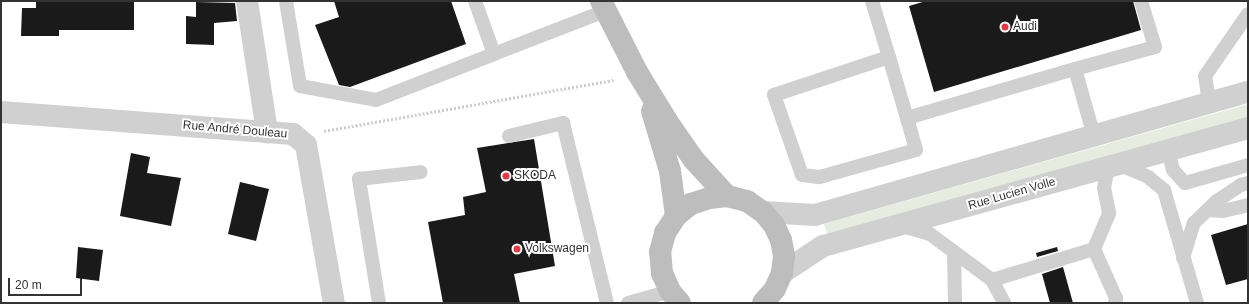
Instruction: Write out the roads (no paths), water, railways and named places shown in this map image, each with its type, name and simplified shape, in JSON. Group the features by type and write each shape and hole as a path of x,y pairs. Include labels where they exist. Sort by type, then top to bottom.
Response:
{"main road":[{"path":"603,6 637,72 694,160 727,196"},
{"path":"637,72 657,126 670,171 676,216"},
{"path":"675,297 662,272 660,252 665,233 676,216 691,204 709,198 727,196 747,201 763,212 774,225 781,240 784,256 782,273 775,290 763,303"}],"street":[{"path":"247,1 267,132"},
{"path":"763,212 815,215 1248,92"},
{"name":"Rue André Douleau","path":"1,112 293,134 306,145 334,303"},
{"name":"Rue Lucien Volle","path":"782,273 823,246 1248,128"}],"lane":[{"path":"286,1 300,86 376,100 494,54 603,6"},
{"path":"475,1 494,54"},
{"path":"872,1 889,57 916,150 819,178 802,175 774,95 889,57"},
{"path":"907,118 1155,47 1141,1"},
{"path":"1209,103 1205,76 1248,14"},
{"path":"1075,69 1094,136"},
{"path":"508,136 563,123 606,303"},
{"path":"1168,150 1173,170 1185,183 1248,165"},
{"path":"1114,303 1116,298 1094,249 1109,213 1104,188 1113,166 1148,177 1164,190 1197,303"},
{"path":"379,303 360,179 421,172"},
{"path":"1183,258 1194,223 1223,197 1248,184"},
{"path":"1208,210 1223,211 1248,205"},
{"path":"899,225 930,234 992,280 1004,303"},
{"path":"992,280 1094,249"},
{"path":"954,252 955,303"},
{"path":"628,303 675,297"}],"place":[{"name":"Audi","path":"1005,27"},
{"name":"SKODA","path":"506,176"},
{"name":"Volkswagen","path":"517,249"}]}
